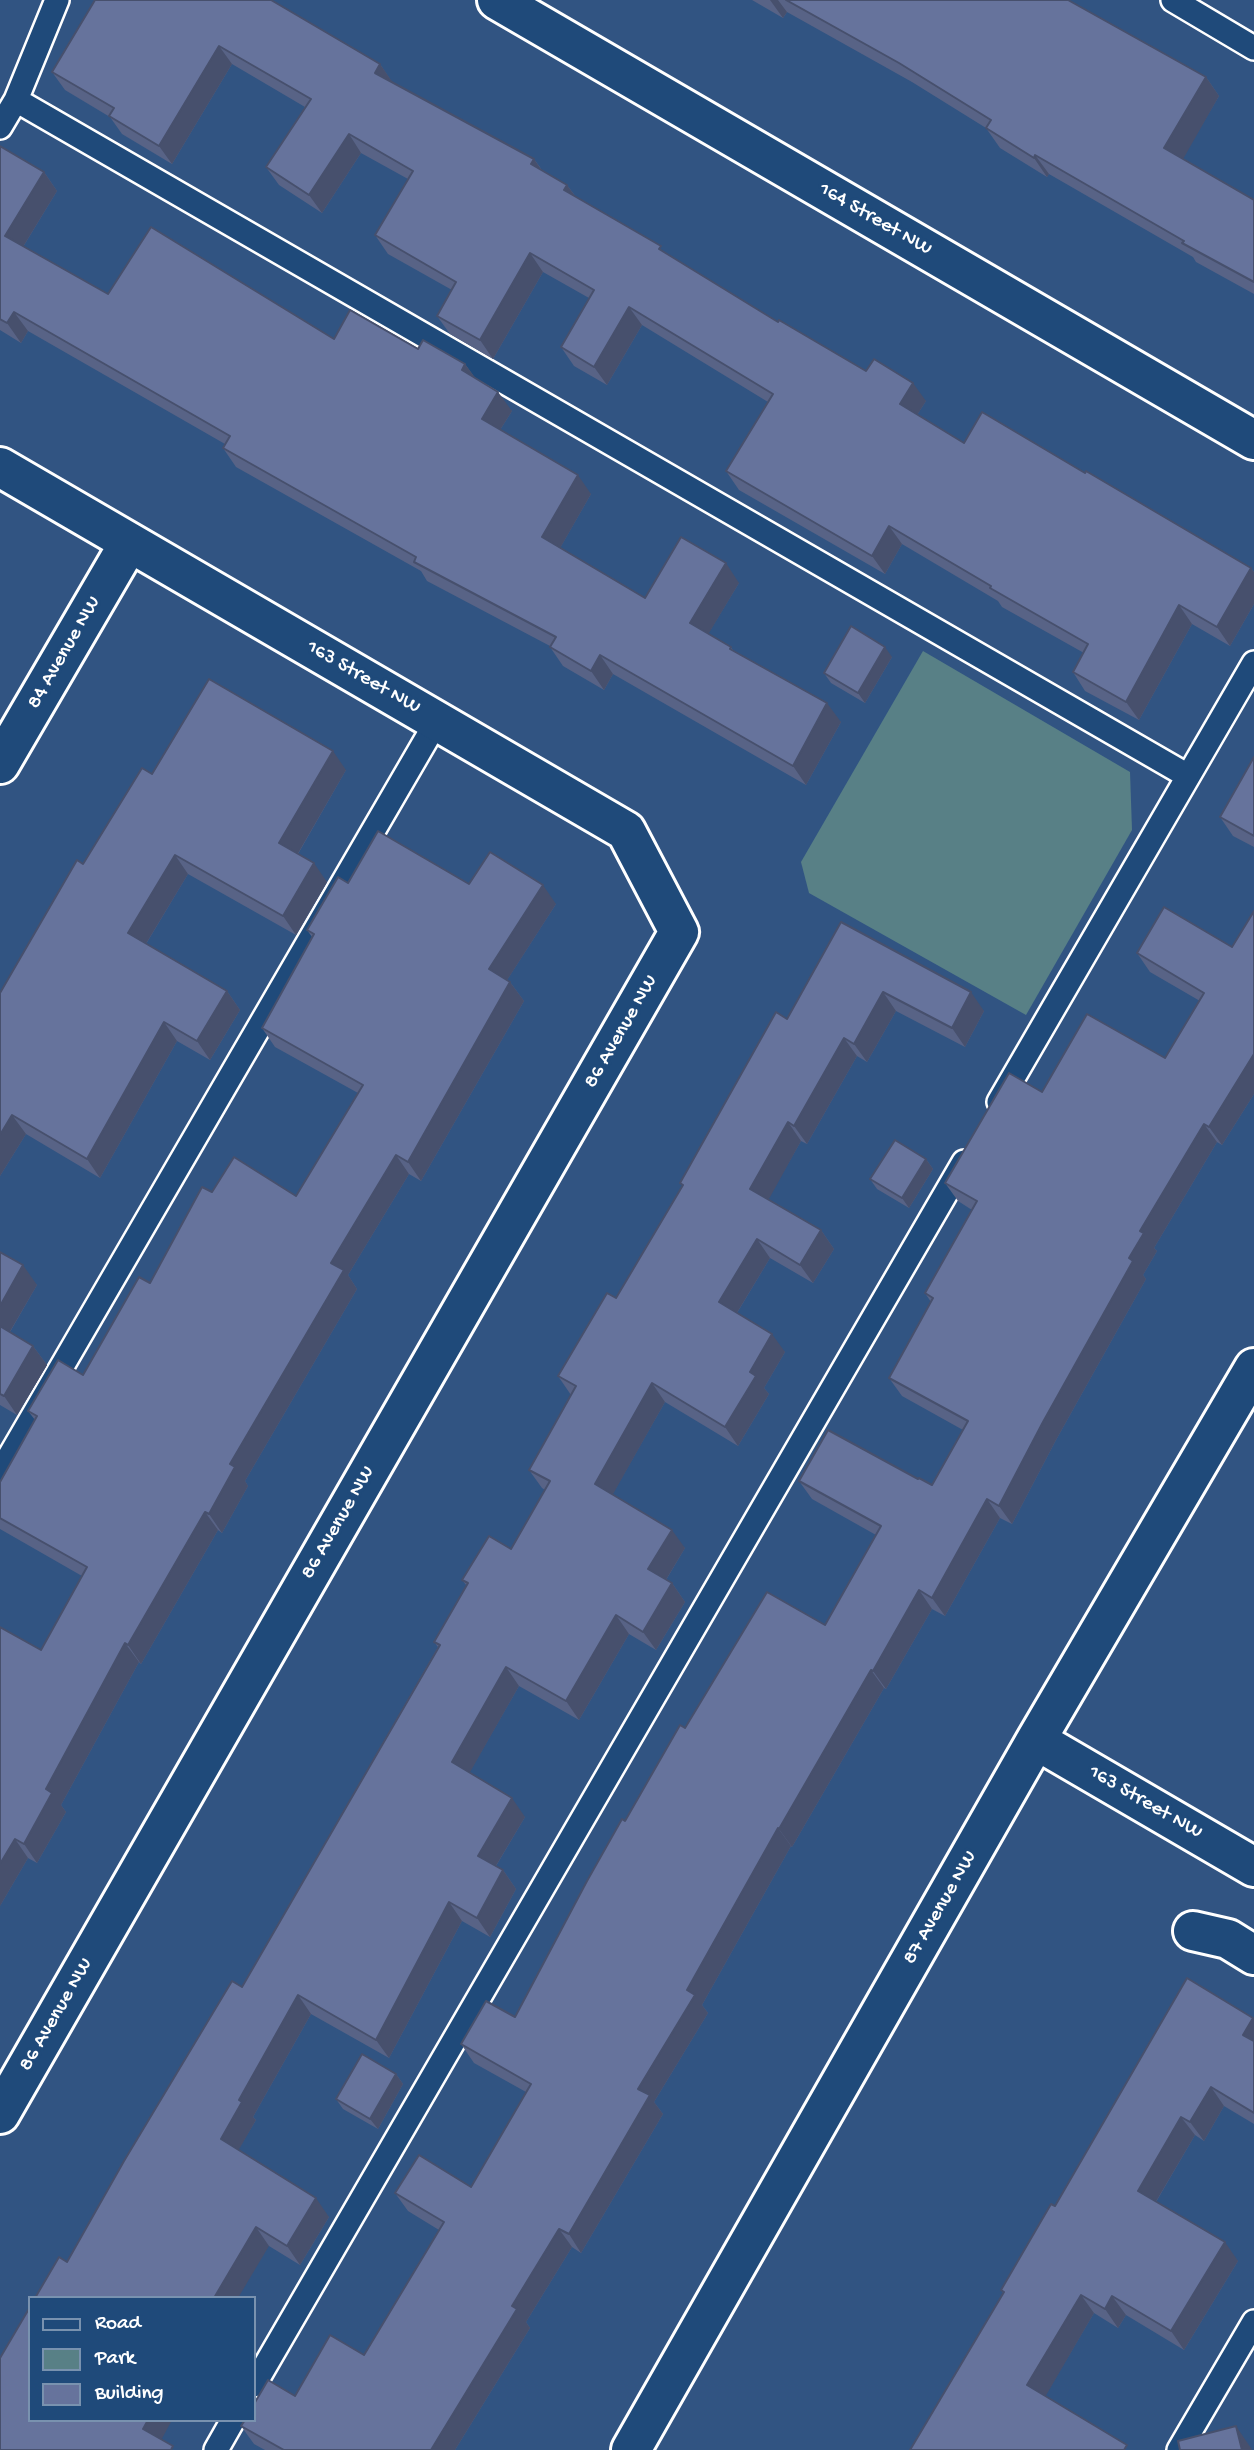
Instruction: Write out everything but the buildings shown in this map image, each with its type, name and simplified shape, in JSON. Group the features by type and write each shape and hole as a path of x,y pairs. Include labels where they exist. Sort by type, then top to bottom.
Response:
{"street":[{"name":"164 Street NW","path":"497,0 1254,440"},
{"name":"163 Street NW","path":"0,467 626,831 679,932"},
{"name":"84 Avenue NW","path":"0,764 129,543"},
{"name":"86 Avenue NW","path":"0,2114 679,932"},
{"name":"87 Avenue NW","path":"631,2450 1036,1740 1254,1368"},
{"name":"163 Street NW","path":"1036,1740 1254,1867"},
{"path":"1193,1931 1228,1939 1254,1955"}],"lane":[{"path":"0,127 16,100 57,0"},
{"path":"1173,0 1254,48"},
{"path":"16,100 1188,776"},
{"path":"992,1115 1254,663"},
{"path":"0,1473 437,721"},
{"path":"256,2382 978,1139"},
{"path":"1179,2450 1247,2350 1254,2322"},
{"path":"216,2450 232,2422"}],"green space":[{"path":"923,651 1130,772 1132,830 1026,1015 809,893 801,862"}]}
